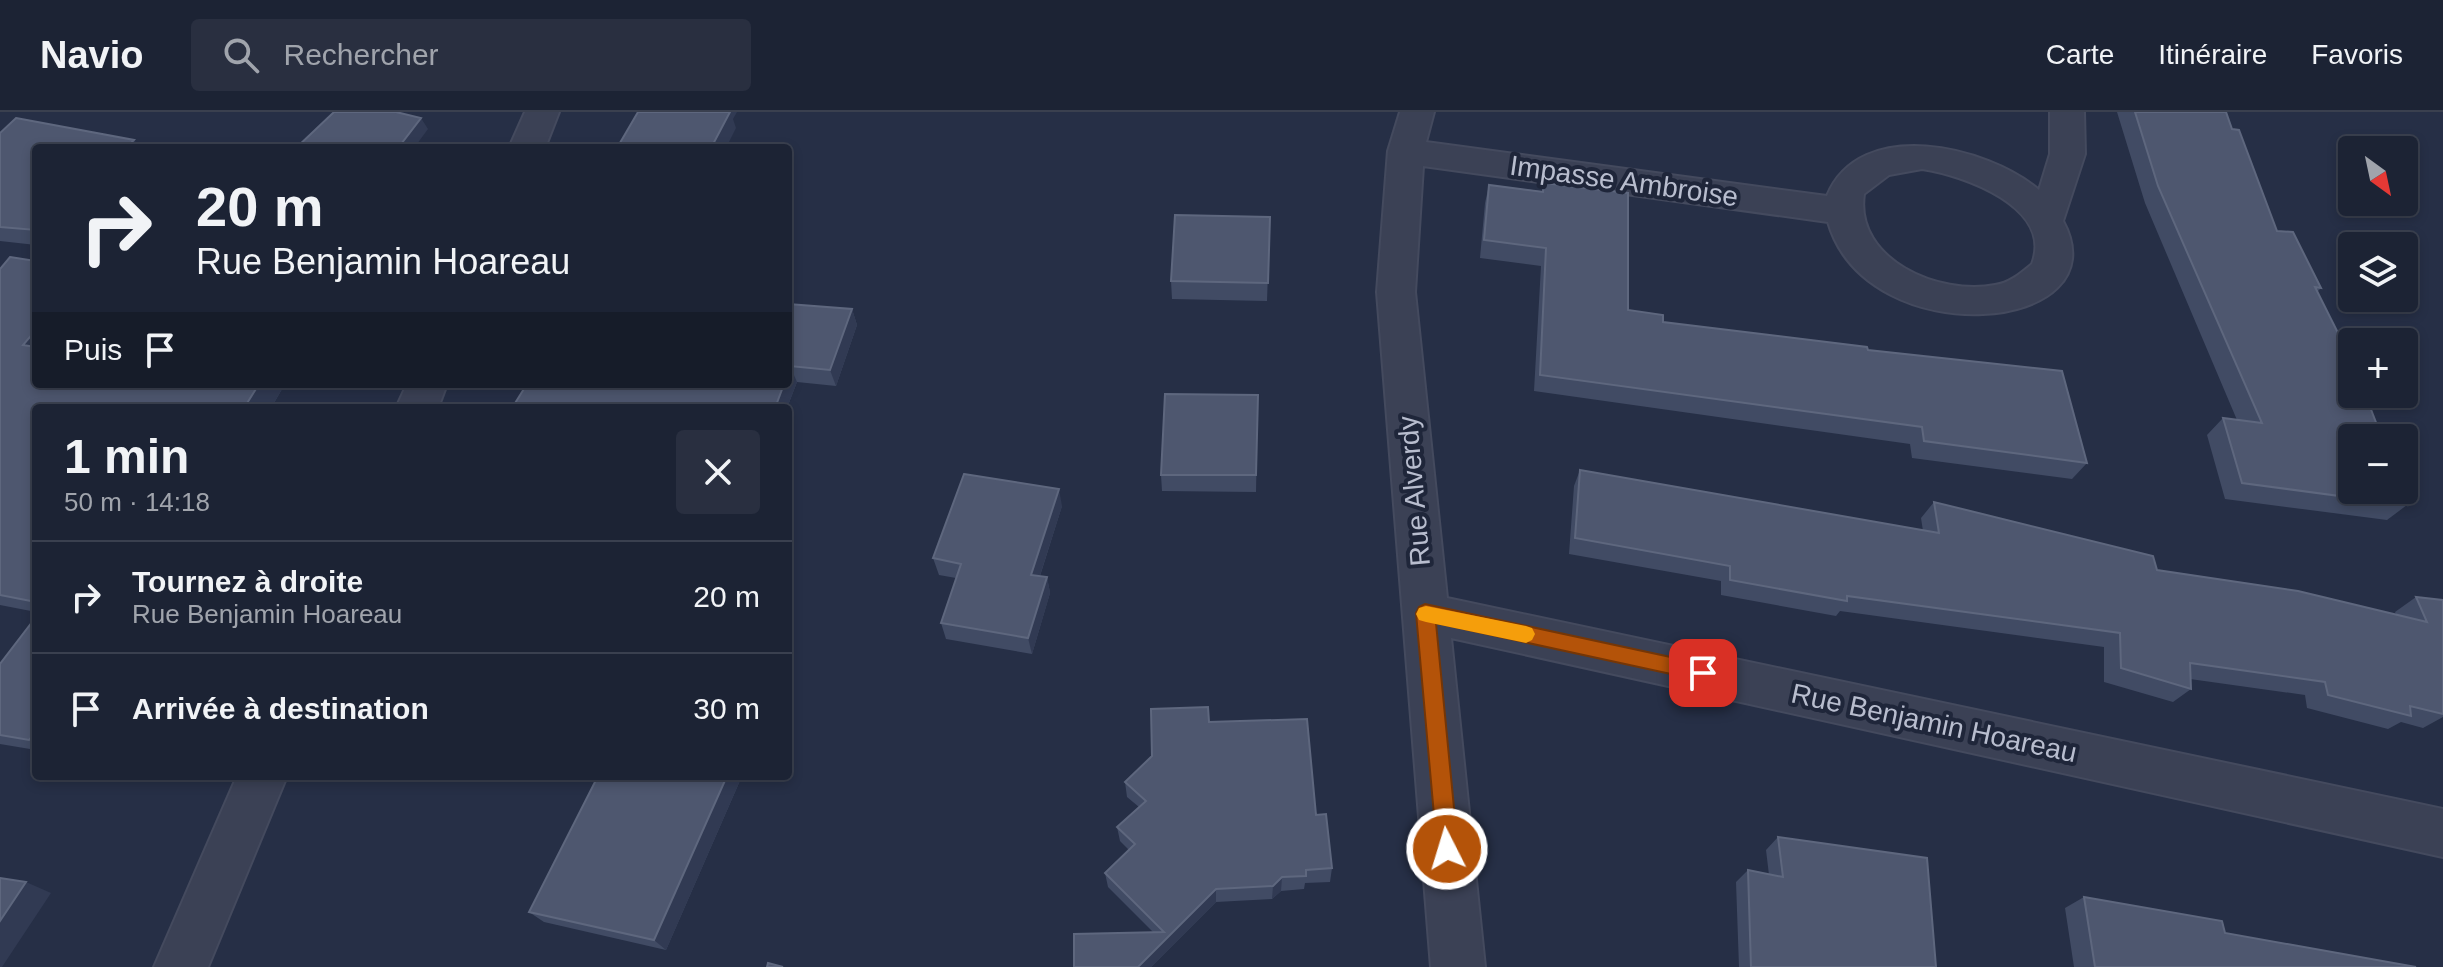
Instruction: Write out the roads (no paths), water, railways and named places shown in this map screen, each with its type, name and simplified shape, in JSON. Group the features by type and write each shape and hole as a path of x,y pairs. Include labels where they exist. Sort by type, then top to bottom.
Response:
{"street":[{"path":"529,144 542,112"},
{"path":"2045,219 2062,180 2071,132 2067,112"},
{"name":"Impasse Ambroise","path":"1411,132 1842,211"},
{"name":"Rue Alverdy","path":"1411,132 1396,292 1458,967"},
{"path":"1922,157 1972,166 2015,188 2045,219 2055,254 2049,271 2030,290 1993,302 1940,298 1913,289 1875,266 1855,246 1842,211 1848,186 1869,168 1900,158 1922,157"},
{"name":"Rue Benjamin Hoareau","path":"1425,613 2443,833"},
{"path":"181,967 260,780"}]}
